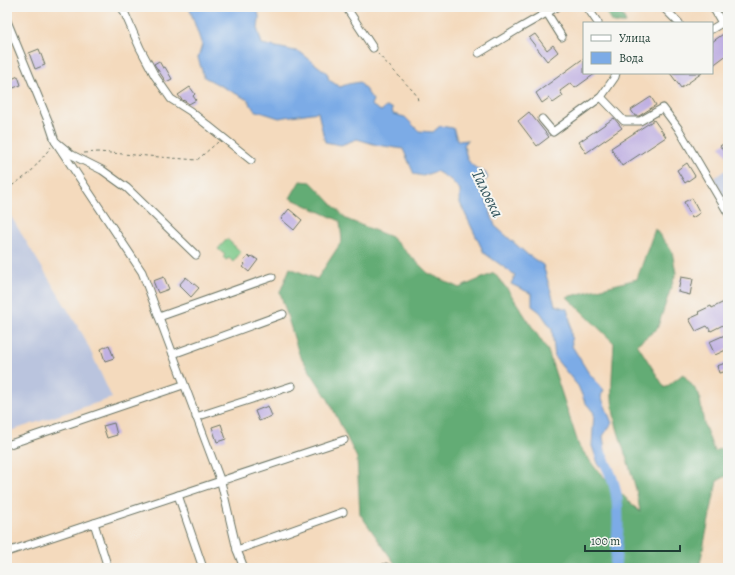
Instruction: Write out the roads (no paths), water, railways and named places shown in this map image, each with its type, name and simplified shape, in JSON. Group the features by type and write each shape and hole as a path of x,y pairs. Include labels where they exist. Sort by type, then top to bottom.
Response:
{"street":[{"path":"122,7 140,48 155,76 171,99 190,111 251,160"},
{"path":"346,7 373,48"},
{"path":"479,53 557,7"},
{"path":"587,7 597,22"},
{"path":"663,7 678,22"},
{"path":"713,7 725,24 713,29"},
{"path":"547,13 562,37"},
{"path":"7,21 55,141 142,272 183,385 221,482 244,568"},
{"path":"542,120 552,132 601,97 616,74"},
{"path":"601,97 624,122 640,122 663,108 678,128 728,213"},
{"path":"55,141 72,154 102,170 127,188 196,255"},
{"path":"159,318 272,277"},
{"path":"173,354 283,314"},
{"path":"7,445 183,385"},
{"path":"196,417 292,386"},
{"path":"7,552 344,440"},
{"path":"178,496 203,568"},
{"path":"238,550 342,512"},
{"path":"94,523 108,568"}],"water":[{"path":"189,7 255,7 259,16 258,31 262,44 300,52 327,73 329,80 340,87 360,82 373,100 371,105 381,111 386,107 392,108 393,114 405,117 419,131 433,132 440,126 453,128 458,141 468,140 464,145 468,159 475,168 485,172 488,178 481,184 495,226 528,255 543,265 555,305 567,309 570,320 572,346 588,372 604,390 601,396 612,423 603,436 607,465 599,466 592,446 594,413 585,402 578,386 555,358 552,329 540,312 532,306 532,294 511,284 515,275 484,253 460,203 460,190 451,180 436,171 423,176 414,174 403,149 377,145 357,139 341,145 325,142 318,112 279,118 254,110 248,100 204,77 198,58 202,45"}],"waterway":[{"name":"Таловка","path":"600,452 614,482 617,502 618,530 615,568"}]}
